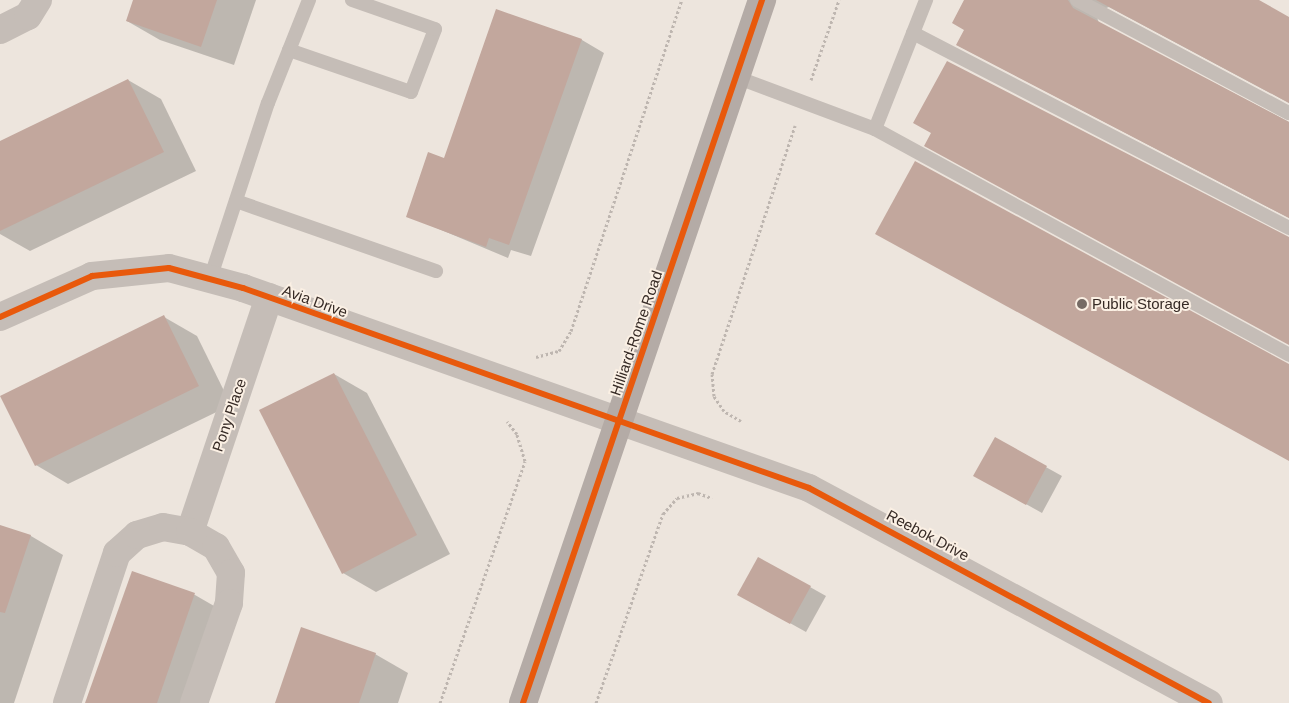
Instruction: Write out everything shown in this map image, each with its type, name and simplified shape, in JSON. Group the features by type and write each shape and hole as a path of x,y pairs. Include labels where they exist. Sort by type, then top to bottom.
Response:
{"main road":[{"name":"Hilliard-Rome Road","path":"523,703 762,0"}],"street":[{"path":"0,30 28,16 38,0"},
{"name":"Avia Drive","path":"0,317 92,276 169,268 269,297 619,422"},
{"name":"Pony Place","path":"190,532 269,297"},
{"name":"Reebok Drive","path":"619,422 809,488 1209,703"},
{"path":"67,703 117,553 137,535 163,528 190,532 216,547 231,573 228,603 194,703"}],"lane":[{"path":"210,279 289,50 309,0"},
{"path":"289,50 411,92 435,29 352,0"},
{"path":"875,129 926,0"},
{"path":"1077,0 1289,113"},
{"path":"913,33 1289,228"},
{"path":"736,77 875,129 1289,355"},
{"path":"236,201 436,271"}],"path":[{"path":"532,357 559,351 571,331 682,0"},
{"path":"741,421 724,410 714,396 712,374 839,0"},
{"path":"440,703 525,461 518,434 507,421"},
{"path":"596,703 663,514 677,498 698,493 712,498"}],"building":[{"path":"133,0 217,0 201,47 126,21"},
{"path":"964,0 1068,0 1073,8 1289,122 1289,218 956,45 964,30 952,23"},
{"path":"1096,0 1259,0 1289,17 1289,103"},
{"path":"496,9 582,39 509,245 489,238 486,247 406,217 428,152 444,158"},
{"name":"Public Storage","path":"947,61 1289,237 1289,345 924,146 931,133 913,123"},
{"path":"128,79 164,152 0,231 0,141"},
{"name":"Public Storage","path":"915,161 1289,364 1289,461 875,234"},
{"path":"164,315 199,386 35,466 0,396"},
{"path":"334,373 417,535 342,574 259,410"},
{"path":"995,437 1047,466 1026,505 973,476"},
{"path":"0,525 31,535 5,613 0,612"},
{"path":"758,557 811,586 790,624 737,595"},
{"path":"132,571 195,593 157,703 85,703"},
{"path":"301,627 376,653 359,703 275,703"}],"cycle path":[{"path":"523,703 762,0"},
{"path":"0,317 92,276 169,268 243,288 809,488 1209,703"}],"place":[{"name":"Public Storage","path":"1082,304"}]}
